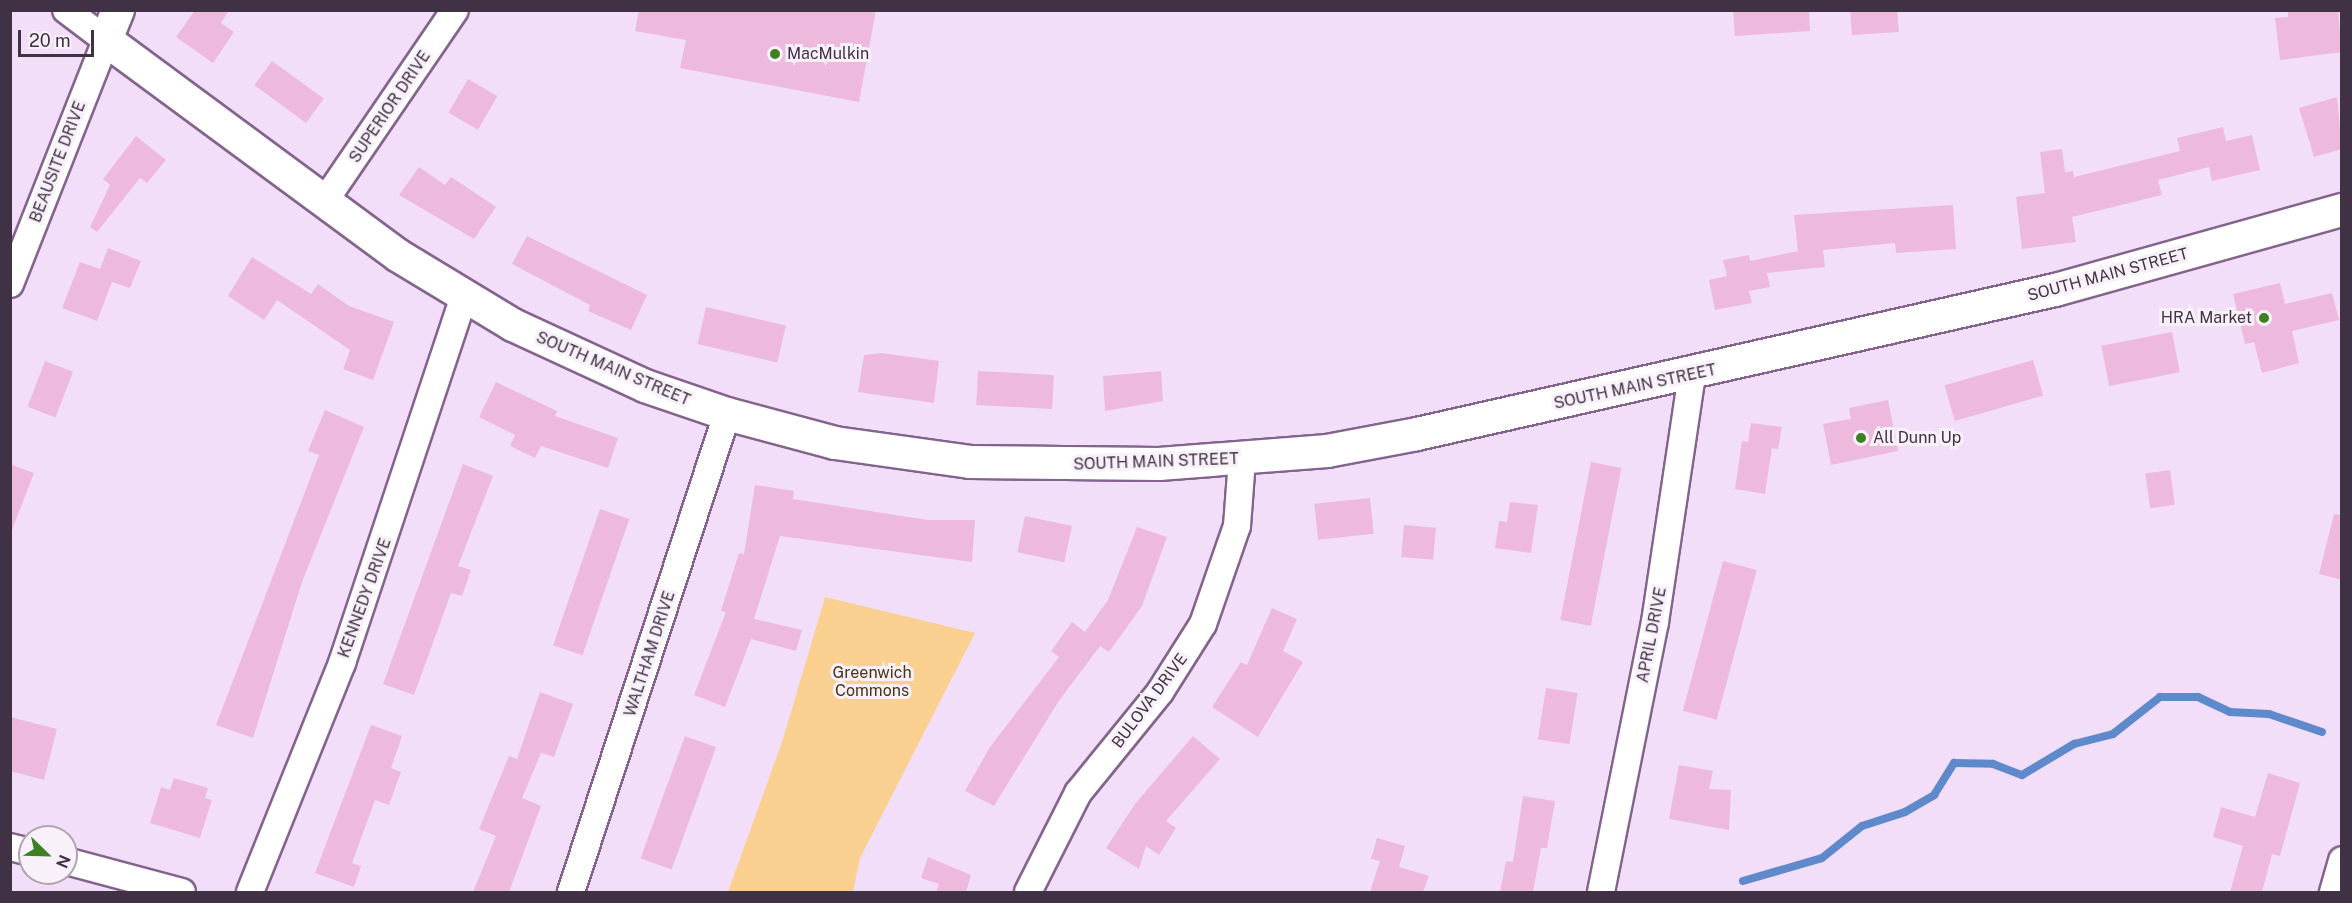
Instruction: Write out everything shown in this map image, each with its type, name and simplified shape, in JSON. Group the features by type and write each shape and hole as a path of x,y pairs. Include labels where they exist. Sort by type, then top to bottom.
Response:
{"street":[{"name":"SOUTH MAIN STREET","path":"66,10 324,202 464,297 557,347 727,414 835,443 970,462 1088,467 1242,459 1417,434 1692,375 2055,290 2342,210"},
{"path":"106,40 118,10"},
{"name":"SUPERIOR DRIVE","path":"324,202 455,10"},
{"name":"BEAUSITE DRIVE","path":"10,284 106,40"},
{"name":"KENNEDY DRIVE","path":"250,892 342,663 464,297"},
{"name":"APRIL DRIVE","path":"1601,892 1655,622 1692,375"},
{"name":"WALTHAM DRIVE","path":"571,892 727,414"},
{"name":"BULOVA DRIVE","path":"1028,892 1078,793 1160,692 1203,624 1237,526 1242,459"},
{"path":"2333,892 2342,860"},
{"path":"78,864 182,892"}],"green space":[{"name":"Greenwich Commons","path":"825,597 975,633 860,858 853,892 728,892 783,739"}],"building":[{"path":"195,10 229,10 221,23 234,32 213,63 176,37"},
{"name":"MacMulkin","path":"639,10 876,10 859,102 680,68 686,40 635,31"},
{"path":"1733,10 1809,10 1810,31 1735,36"},
{"path":"1850,10 1897,10 1899,32 1852,35"},
{"path":"2288,10 2338,10 2342,52 2280,60 2275,18 2288,17"},
{"path":"272,61 324,99 306,123 254,85"},
{"path":"468,79 497,96 478,130 448,113"},
{"path":"2337,97 2342,149 2314,157 2299,108"},
{"path":"2223,127 2226,141 2252,135 2260,170 2212,181 2209,167 2158,180 2162,195 2072,217 2076,242 2022,249 2016,197 2045,193 2040,152 2062,149 2065,172 2073,171 2074,177 2180,151 2177,138"},
{"path":"136,136 166,160 147,183 140,178 97,232 90,227 110,185 103,179"},
{"path":"419,167 445,185 451,177 496,207 474,239 399,195"},
{"path":"1953,205 1956,249 1896,253 1895,243 1823,250 1825,267 1767,273 1770,287 1749,291 1752,303 1715,310 1709,280 1727,276 1723,260 1749,255 1750,261 1798,251 1794,215"},
{"path":"527,236 647,295 631,330 588,311 590,305 512,264"},
{"path":"108,248 141,261 130,288 112,282 97,321 62,308 80,262 100,269"},
{"path":"252,257 311,294 318,284 349,306 394,322 373,380 343,369 350,350 277,300 264,320 228,296"},
{"name":"HRA Market","path":"2280,283 2285,304 2332,293 2339,320 2292,331 2299,363 2262,373 2254,342 2245,344 2233,294"},
{"path":"706,307 786,325 777,362 697,344"},
{"path":"2172,332 2180,372 2109,386 2101,346"},
{"path":"882,353 939,361 934,403 858,392 864,355"},
{"path":"2033,360 2043,396 1955,421 1945,385"},
{"path":"45,361 73,372 55,417 27,407"},
{"path":"978,371 1054,375 1052,409 976,405"},
{"path":"1161,371 1163,401 1105,411 1103,376"},
{"path":"496,382 557,411 555,416 618,438 608,468 541,446 535,458 510,446 515,435 479,417"},
{"name":"All Dunn Up","path":"1888,400 1898,451 1831,465 1823,424 1851,419 1849,408"},
{"path":"325,410 364,427 302,582 253,738 216,725 319,455 308,451"},
{"path":"1751,423 1782,427 1778,449 1772,448 1765,494 1735,489 1742,441 1748,442"},
{"path":"1591,462 1621,468 1591,626 1560,620"},
{"path":"10,464 34,473 12,530 10,530"},
{"path":"463,464 493,476 458,566 471,570 462,596 451,593 414,695 383,684"},
{"path":"2170,470 2175,505 2150,508 2145,473"},
{"path":"755,485 794,491 793,499 928,520 975,520 972,562 780,536 754,619 802,630 796,651 751,639 725,707 694,695 726,612 721,611 739,553 744,554"},
{"path":"1370,498 1374,534 1318,540 1314,504"},
{"path":"1510,502 1538,505 1531,553 1495,548 1499,521 1507,522"},
{"path":"600,509 629,519 582,655 553,645"},
{"path":"2334,514 2342,515 2342,580 2319,574"},
{"path":"1025,516 1072,526 1064,562 1017,552"},
{"path":"1404,525 1436,528 1433,560 1401,557"},
{"path":"1137,527 1167,537 1142,606 1109,652 1100,646 1058,702 994,806 965,791 990,747 1059,657 1051,651 1072,622 1085,632 1108,600"},
{"path":"1723,561 1757,570 1717,720 1683,711"},
{"path":"1272,608 1297,619 1283,651 1303,662 1258,737 1212,707 1241,662 1247,665"},
{"path":"1546,688 1578,693 1569,744 1538,739"},
{"path":"540,692 573,704 554,757 541,753 522,798 541,806 509,892 473,892 496,836 479,829 509,756 517,759"},
{"path":"10,717 57,729 44,780 10,771"},
{"path":"371,725 402,736 391,768 401,772 389,805 375,800 352,863 361,866 354,887 315,873"},
{"path":"685,736 716,747 672,869 641,858"},
{"path":"1193,736 1220,759 1166,821 1176,828 1159,855 1146,846 1139,869 1106,848 1135,804"},
{"path":"1679,765 1713,771 1709,789 1731,790 1729,830 1669,819"},
{"path":"2268,773 2300,783 2280,856 2272,854 2262,892 2230,892 2243,846 2213,837 2221,807 2255,817"},
{"path":"174,778 208,788 205,798 212,800 200,838 150,823 161,787 170,790"},
{"path":"1523,796 1555,801 1547,848 1541,848 1533,892 1500,892 1506,861 1513,862"},
{"path":"1377,838 1405,846 1399,867 1429,876 1423,892 1370,892 1380,861 1371,859"},
{"path":"928,857 971,875 966,892 936,892 939,884 921,878"}],"waterway":[{"path":"1743,881 1822,858 1862,826 1905,812 1934,795 1954,763 1993,764 2022,775 2074,744 2113,734 2160,697 2198,697 2230,712 2269,714 2322,732"}],"place":[{"name":"MacMulkin","path":"775,54"},
{"name":"HRA Market","path":"2264,318"},
{"name":"All Dunn Up","path":"1861,438"}]}
